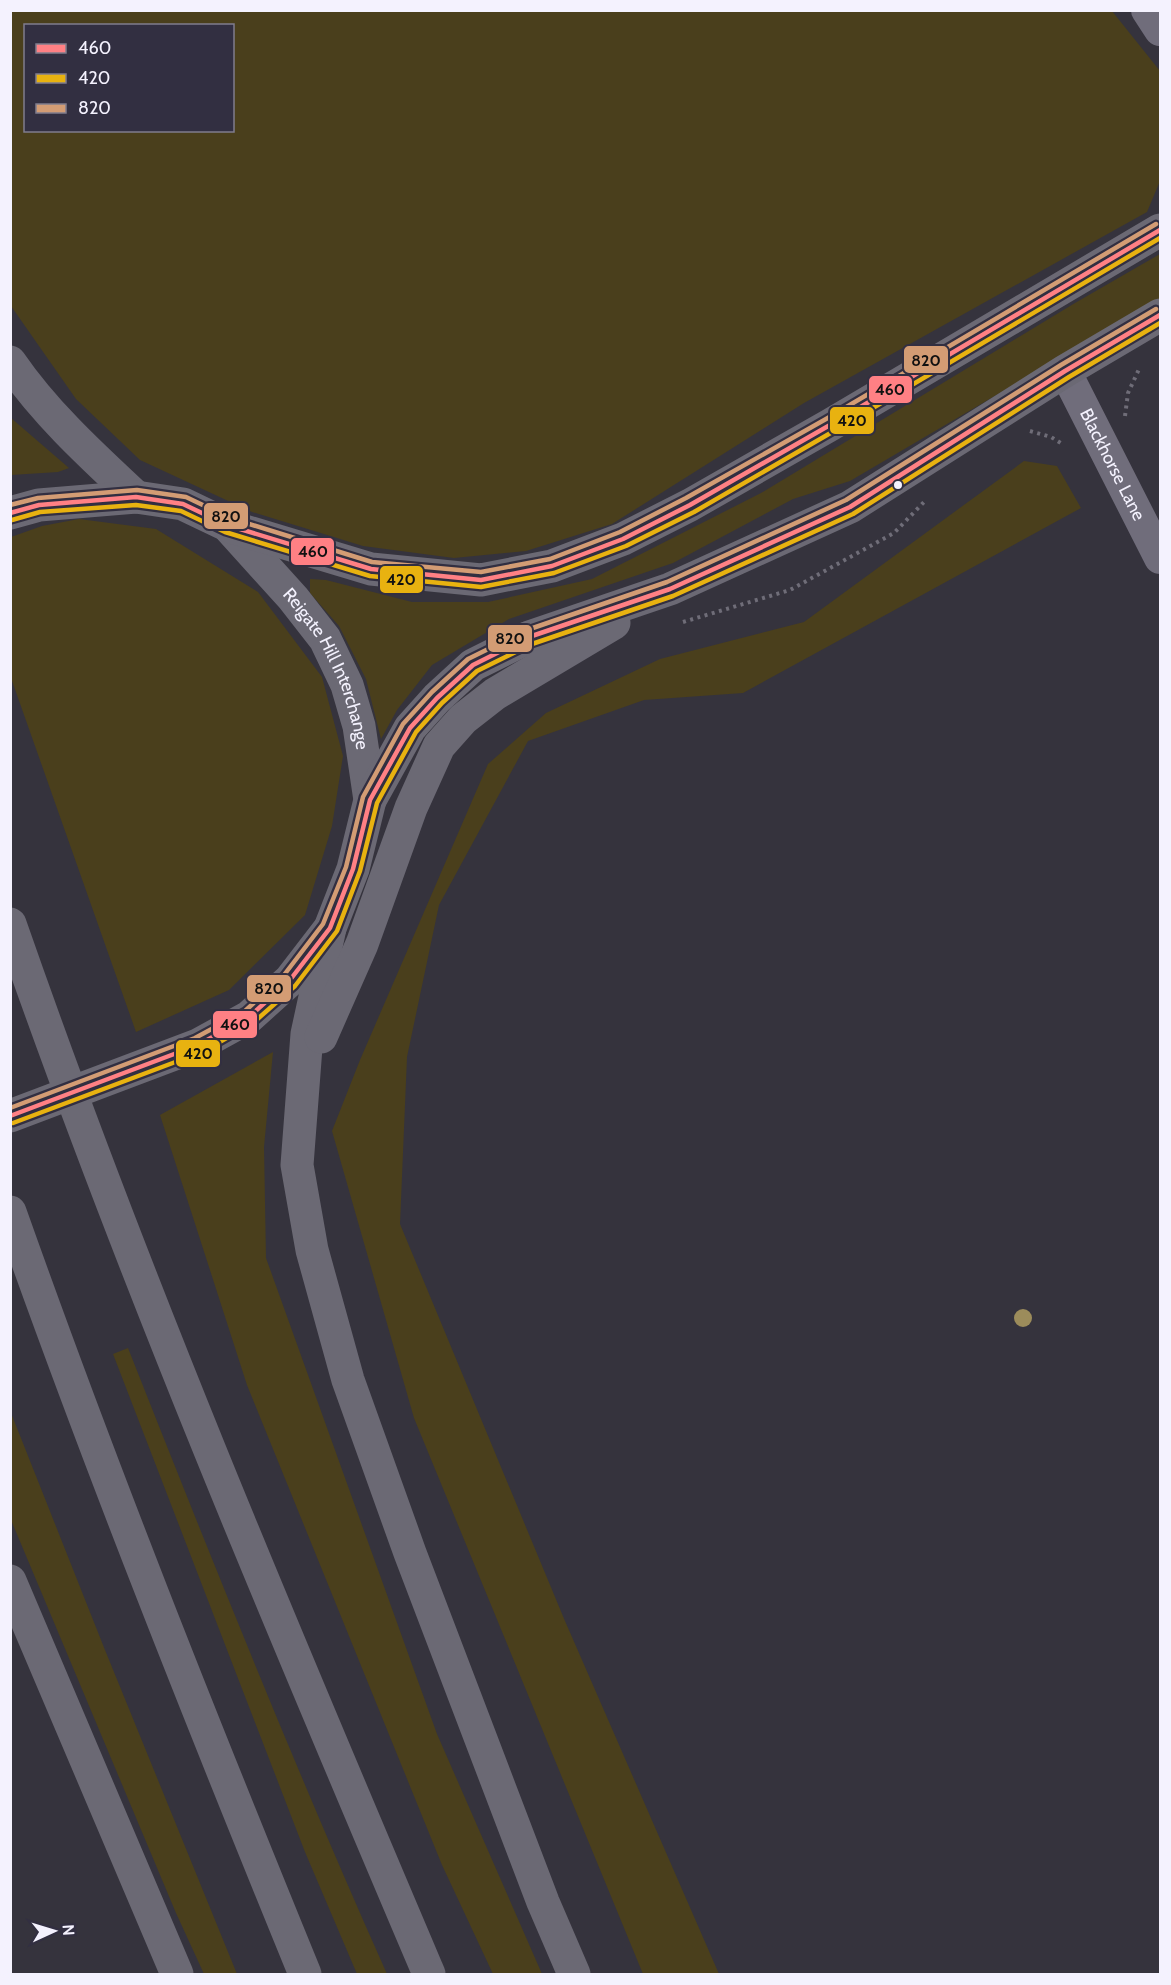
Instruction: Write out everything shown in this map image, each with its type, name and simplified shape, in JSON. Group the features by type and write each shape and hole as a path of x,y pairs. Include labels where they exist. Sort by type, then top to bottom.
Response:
{"highway":[{"path":"227,525 371,569 481,580 552,566 623,539 690,505 841,419 1161,230"},
{"path":"370,800 410,728 437,698 473,665 529,637 670,589 850,507 1065,371 1161,315"},
{"path":"10,362 23,380 88,453 136,497"},
{"name":"Reigate Hill Interchange","path":"10,513 39,506 136,497 183,504 227,525 293,598 325,639 347,685 359,726 370,800 353,869 330,928 290,980 249,1017 198,1045 10,1116"},
{"path":"303,1082 362,944 411,808 439,746 463,719 495,694 670,589"},
{"path":"10,924 149,1302 429,1974"},
{"path":"330,928 307,1034 297,1165 312,1250 348,1380 462,1692 543,1902 574,1974"},
{"path":"10,1212 53,1334 215,1753 305,1974"},
{"path":"10,1581 177,1974"}],"street":[{"path":"1147,10 1161,30"},
{"name":"Blackhorse Lane","path":"1065,371 1161,558"}],"path":[{"path":"1111,459 1130,449 1125,416 1128,393 1140,366 1147,362"},
{"path":"1022,433 1030,431 1051,437 1066,446"},
{"path":"674,625 790,590 894,533 926,500"}],"shaded area":[{"path":"10,11 1112,11 1160,71 1160,181 1147,212 804,403 612,524 526,551 454,558 363,546 252,512 140,460 76,399 11,306"},
{"path":"1160,254 1160,299 850,481 793,499 673,563 509,619 432,665 397,710 381,739 366,679 339,626 310,593 310,579 326,580 412,602 488,602 592,579 761,493"},
{"path":"10,418 69,468 58,472 11,475"},
{"path":"1024,461 1057,466 1081,508 743,693 644,700 528,741 439,905 407,1057 400,1224 565,1621 719,1974 643,1974 414,1418 332,1131 360,1060 488,764 546,713 660,659 804,622"},
{"path":"79,519 156,529 258,592 322,677 343,756 332,826 305,915 229,990 136,1032 11,678 11,537 42,526"},
{"path":"273,1052 264,1147 266,1258 437,1734 542,1974 493,1974 442,1865 247,1385 160,1115"},
{"path":"128,1348 222,1584 387,1974 357,1974 305,1852 113,1354"},
{"path":"11,1413 237,1974 204,1974 176,1913 11,1520"}],"transit line":[{"name":"820","path":"10,505 38,498 137,490 186,497 230,518 372,562 481,572 550,559 620,532 686,498 826,419 1156,224"},
{"name":"460","path":"10,513 39,505 136,497 183,504 227,525 371,569 481,580 552,566 623,539 690,505 1160,230"},
{"name":"420","path":"12,520 40,512 136,505 181,511 225,532 370,576 481,587 554,573 626,546 694,512 1160,238"},
{"name":"820","path":"10,1108 195,1038 245,1011 284,975 323,924 346,867 363,797 403,724 432,692 468,659 527,630 667,582 846,500 1061,365 1156,309"},
{"name":"460","path":"10,1116 198,1045 249,1017 290,980 330,928 353,869 370,800 410,728 437,698 473,665 529,637 670,589 850,507 1065,371 1160,315"},
{"name":"420","path":"13,1123 202,1052 253,1023 295,986 337,931 360,871 377,803 416,732 442,703 477,671 532,644 673,596 853,514 1069,377 1160,323"}]}
